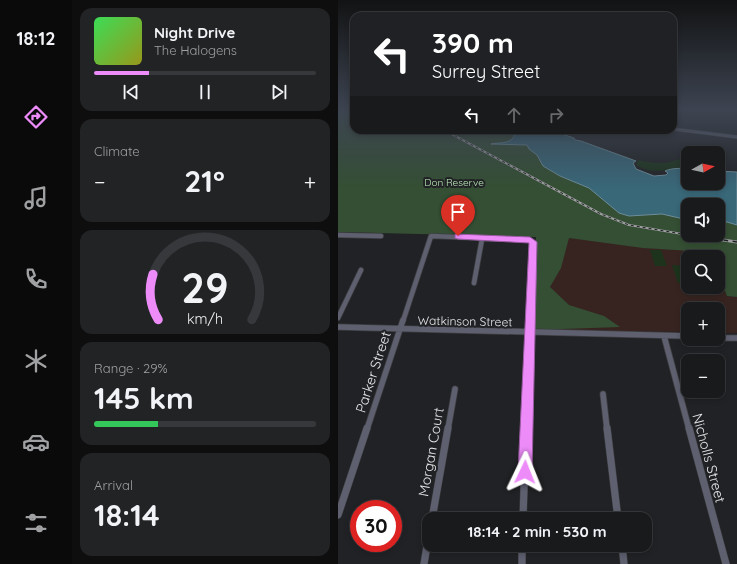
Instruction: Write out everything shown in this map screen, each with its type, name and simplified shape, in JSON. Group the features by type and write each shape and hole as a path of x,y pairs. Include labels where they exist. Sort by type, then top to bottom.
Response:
{"street":[{"path":"338,235 381,236"},
{"name":"Parker Street","path":"338,515 431,236 458,236 482,239"},
{"path":"474,283 482,239 530,240 533,242 523,512"},
{"path":"338,318 361,270"},
{"name":"Watkinson Street","path":"338,327 400,330 681,336"},
{"name":"Nicholls Street","path":"664,336 726,564"},
{"path":"725,338 737,338"},
{"name":"Morgan Court","path":"433,512 455,389"},
{"path":"603,394 617,512"},
{"path":"424,564 426,552"},
{"path":"522,552 522,564"},
{"path":"623,552 624,564"}],"shaded area":[{"path":"536,236 688,250 681,250 681,294 725,294 725,291 727,296 737,297 737,333 725,333 725,302 681,302 681,332 533,330"}],"green space":[{"name":"Don Reserve","path":"338,137 513,137 504,143 494,144 527,145 529,149 537,155 543,166 560,176 589,188 619,213 629,216 662,214 681,218 681,242 725,242 725,222 737,225 737,297 727,296 725,291 725,250 681,250 643,248 569,238 561,268 550,287 569,305 604,316 620,327 533,330 536,237 338,232"},
{"path":"681,159 681,168 655,171 636,165 638,160 659,163"},
{"path":"650,250 661,250 667,266 655,266"},
{"path":"672,265 681,266 681,283 678,283"}],"water":[{"path":"514,137 572,137 575,140 636,161 633,163 636,169 654,176 666,175 668,173 665,171 681,168 681,190 725,190 725,171 737,172 737,225 725,222 725,198 681,198 681,218 662,214 629,216 619,213 589,188 560,176 543,166 537,155 529,149 527,145 491,144 509,141"}],"railway":[{"path":"458,137 601,214 629,225 681,234"},
{"path":"725,240 737,242"}],"route":[{"path":"458,236 482,239 530,240 533,242 525,472"}]}
